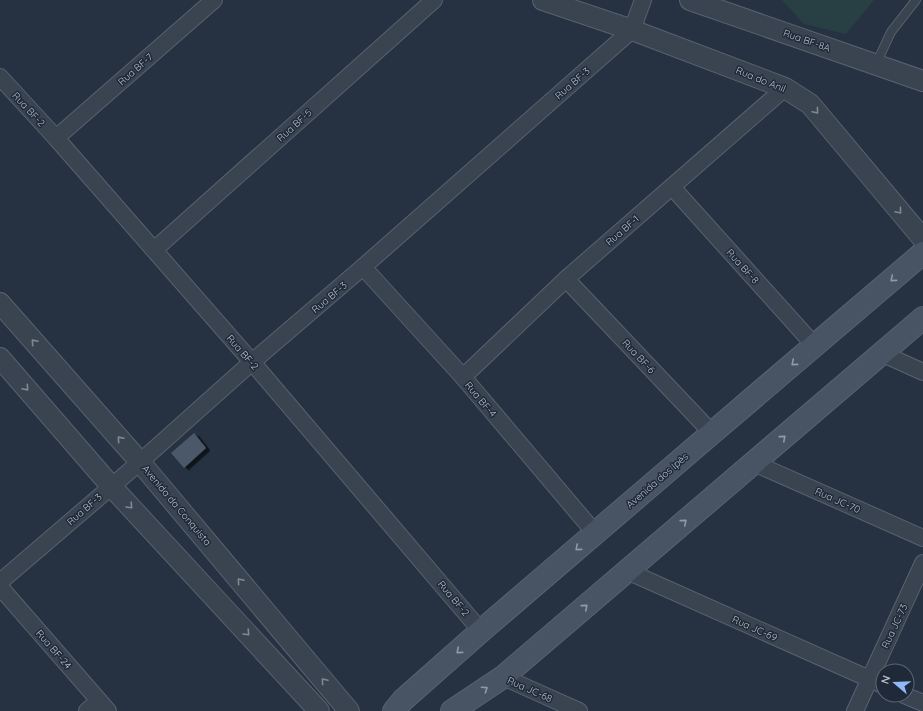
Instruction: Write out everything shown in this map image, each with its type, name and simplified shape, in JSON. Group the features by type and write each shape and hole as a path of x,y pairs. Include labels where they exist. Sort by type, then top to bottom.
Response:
{"main road":[{"name":"Avenida dos Ipês","path":"394,711 404,700 595,533 923,253"},
{"path":"452,711 503,677 923,318"}],"street":[{"name":"Rua BF-7","path":"56,138 214,0"},
{"name":"Rua BF-5","path":"154,250 434,0"},
{"name":"Rua do Anil","path":"543,0 632,30 785,88 810,104 923,240"},
{"name":"Rua BF-3","path":"0,582 140,462 252,362 364,267 632,30 643,0"},
{"name":"Rua BF-8A","path":"690,0 923,81"},
{"name":"Rua BF-2","path":"0,77 56,138 252,362 482,631"},
{"name":"Rua BF-1","path":"463,377 566,279 785,88"},
{"name":"Rua BF-8","path":"672,187 814,345"},
{"name":"Rua BF-4","path":"364,267 463,377 595,533"},
{"name":"Rua BF-6","path":"566,279 712,433"},
{"name":"Avenida da Conquista","path":"0,303 140,462 349,711"},
{"path":"881,353 923,372"},
{"path":"0,358 111,486 319,711"},
{"name":"Rua JC-70","path":"754,463 923,538"},
{"name":"Rua JC-73","path":"884,663 923,563"},
{"name":"Rua JC-69","path":"627,571 875,682"},
{"name":"Rua BF-24","path":"0,587 104,706"},
{"name":"Rua JC-68","path":"503,677 579,711"},
{"name":"Rua JC-73","path":"855,711 875,683"},
{"path":"87,711 104,706"}],"lane":[{"path":"876,64 891,32 916,0"}],"green space":[{"path":"782,0 874,0 846,34 804,24"}],"building":[{"path":"194,433 206,448 184,468 171,453"}]}
